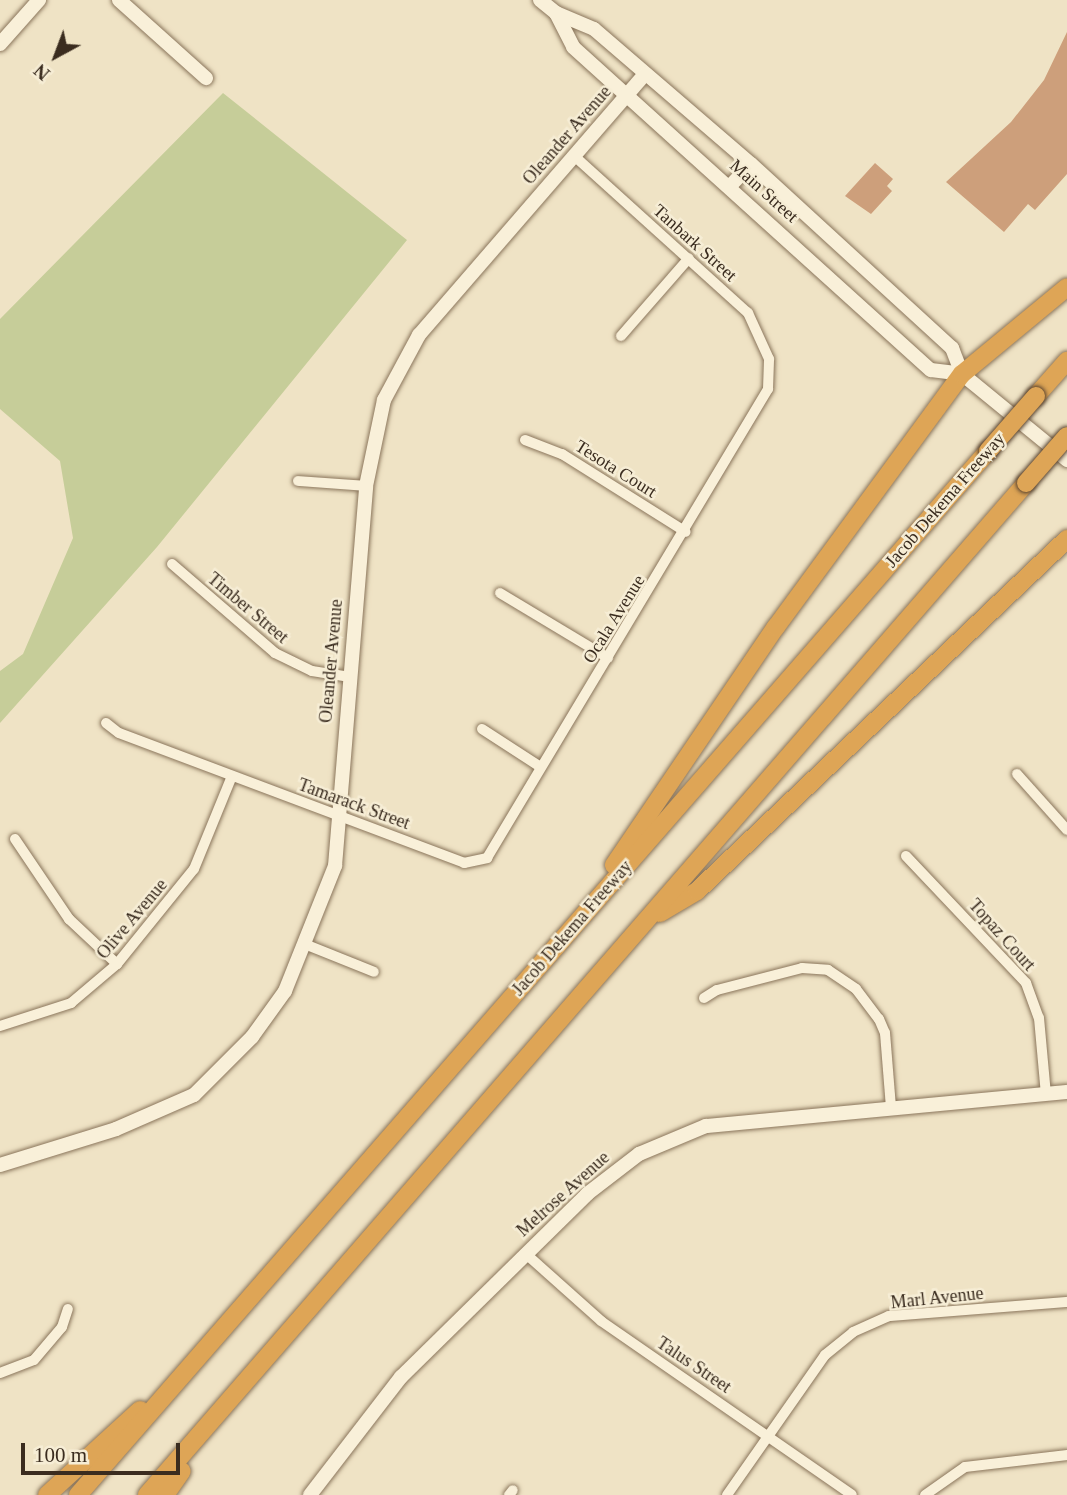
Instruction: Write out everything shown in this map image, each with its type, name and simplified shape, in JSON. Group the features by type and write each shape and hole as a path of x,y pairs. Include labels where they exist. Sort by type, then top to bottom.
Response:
{"highway":[{"path":"569,931 776,627 962,374 1067,287"},
{"name":"Jacob Dekema Freeway","path":"78,1495 1067,361"},
{"path":"148,1495 1067,436"},
{"path":"645,922 697,891 1067,539"},
{"path":"47,1495 212,1344"},
{"path":"165,1495 230,1402"}],"street":[{"path":"0,44 39,0"},
{"path":"119,0 206,78"},
{"name":"Main Street","path":"540,0 556,13 594,29 751,164 952,348 962,374 1067,460"},
{"name":"Main Street","path":"556,13 573,47 932,370 962,374"},
{"name":"Oleander Avenue","path":"0,1165 117,1129 194,1095 274,1010 306,945 335,866 366,486 376,423 405,355 645,74"},
{"name":"Tanbark Street","path":"574,156 748,313 769,370"},
{"path":"730,186 751,164"},
{"path":"621,336 689,258"},
{"name":"Ocala Avenue","path":"464,863 487,858 539,766 608,659 763,405 769,370"},
{"name":"Tesota Court","path":"525,440 562,453 686,532"},
{"path":"298,481 366,486"},
{"name":"Timber Street","path":"172,564 275,653 312,671 349,677"},
{"path":"500,593 608,659"},
{"name":"Tamarack Street","path":"106,723 119,733 338,813 464,863"},
{"path":"482,729 539,766"},
{"path":"1017,774 1067,830"},
{"name":"Olive Avenue","path":"0,1026 71,1003 117,964 194,869 232,776"},
{"path":"15,839 69,919 117,964"},
{"name":"Topaz Court","path":"906,856 1026,983 1039,1018 1046,1095"},
{"path":"306,945 374,972"},
{"path":"704,998 717,990 802,968 828,970 856,989 885,1032 891,1108"},
{"name":"Melrose Avenue","path":"310,1495 388,1391 525,1253 610,1174 674,1137 706,1126 1067,1092"},
{"name":"Talus Street","path":"525,1253 601,1321 769,1434 852,1495"},
{"name":"Marl Avenue","path":"727,1495 825,1354 853,1332 889,1317 1067,1302"},
{"path":"0,1373 34,1360 62,1327 68,1309"},
{"path":"925,1495 965,1467 1067,1455"}],"green space":[{"path":"223,93 407,240 157,547 0,723 0,671 23,654 73,538 60,461 0,409 0,319"}],"building":[{"path":"1067,32 1067,174 1035,210 1028,204 1004,232 946,182 1011,122 1044,80"},
{"path":"875,163 893,179 887,186 892,191 871,214 845,196"}]}
